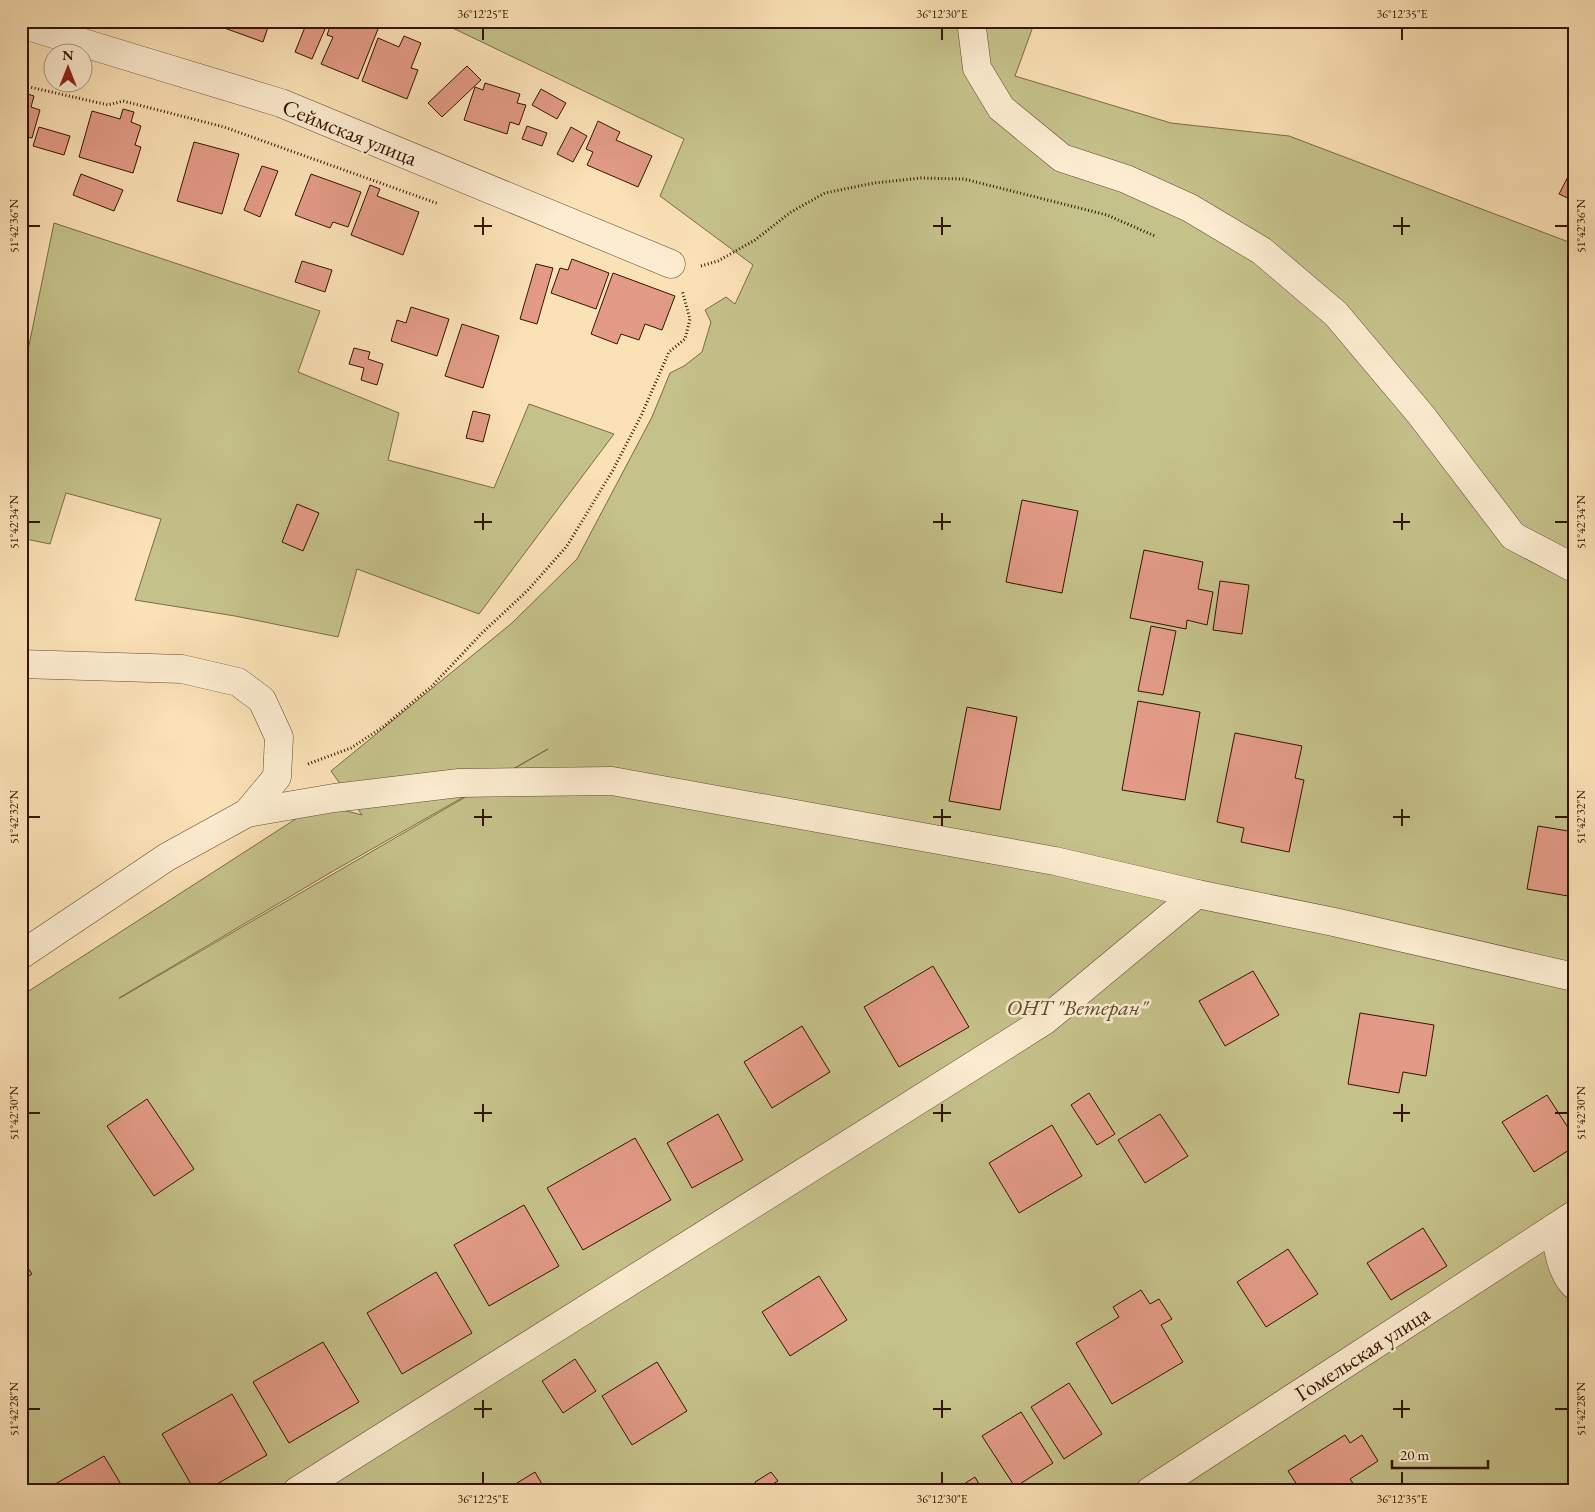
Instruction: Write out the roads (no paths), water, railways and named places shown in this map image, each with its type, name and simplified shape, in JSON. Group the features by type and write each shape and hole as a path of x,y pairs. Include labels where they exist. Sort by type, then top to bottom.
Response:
{"street":[{"path":"974,21 972,28 977,68 1001,108 1062,158 1126,179 1190,208 1262,251 1336,314 1421,415 1513,536 1574,568"},
{"name":"Сеймская улица","path":"21,24 281,103 671,264"},
{"path":"21,664 182,669 238,682 262,700 279,737 277,777 247,813"},
{"path":"21,955 168,857 247,813 334,798 459,783 612,780 1055,862 1334,922 1574,977"},
{"path":"296,1491 1044,1021 1197,894"},
{"path":"1564,1221 1560,1260 1570,1282 1574,1285"},
{"name":"Гомельская улица","path":"1150,1491 1564,1221"}],"park label":[{"name":"ОНТ \"Ветеран\"","path":"1077,1007"}]}
